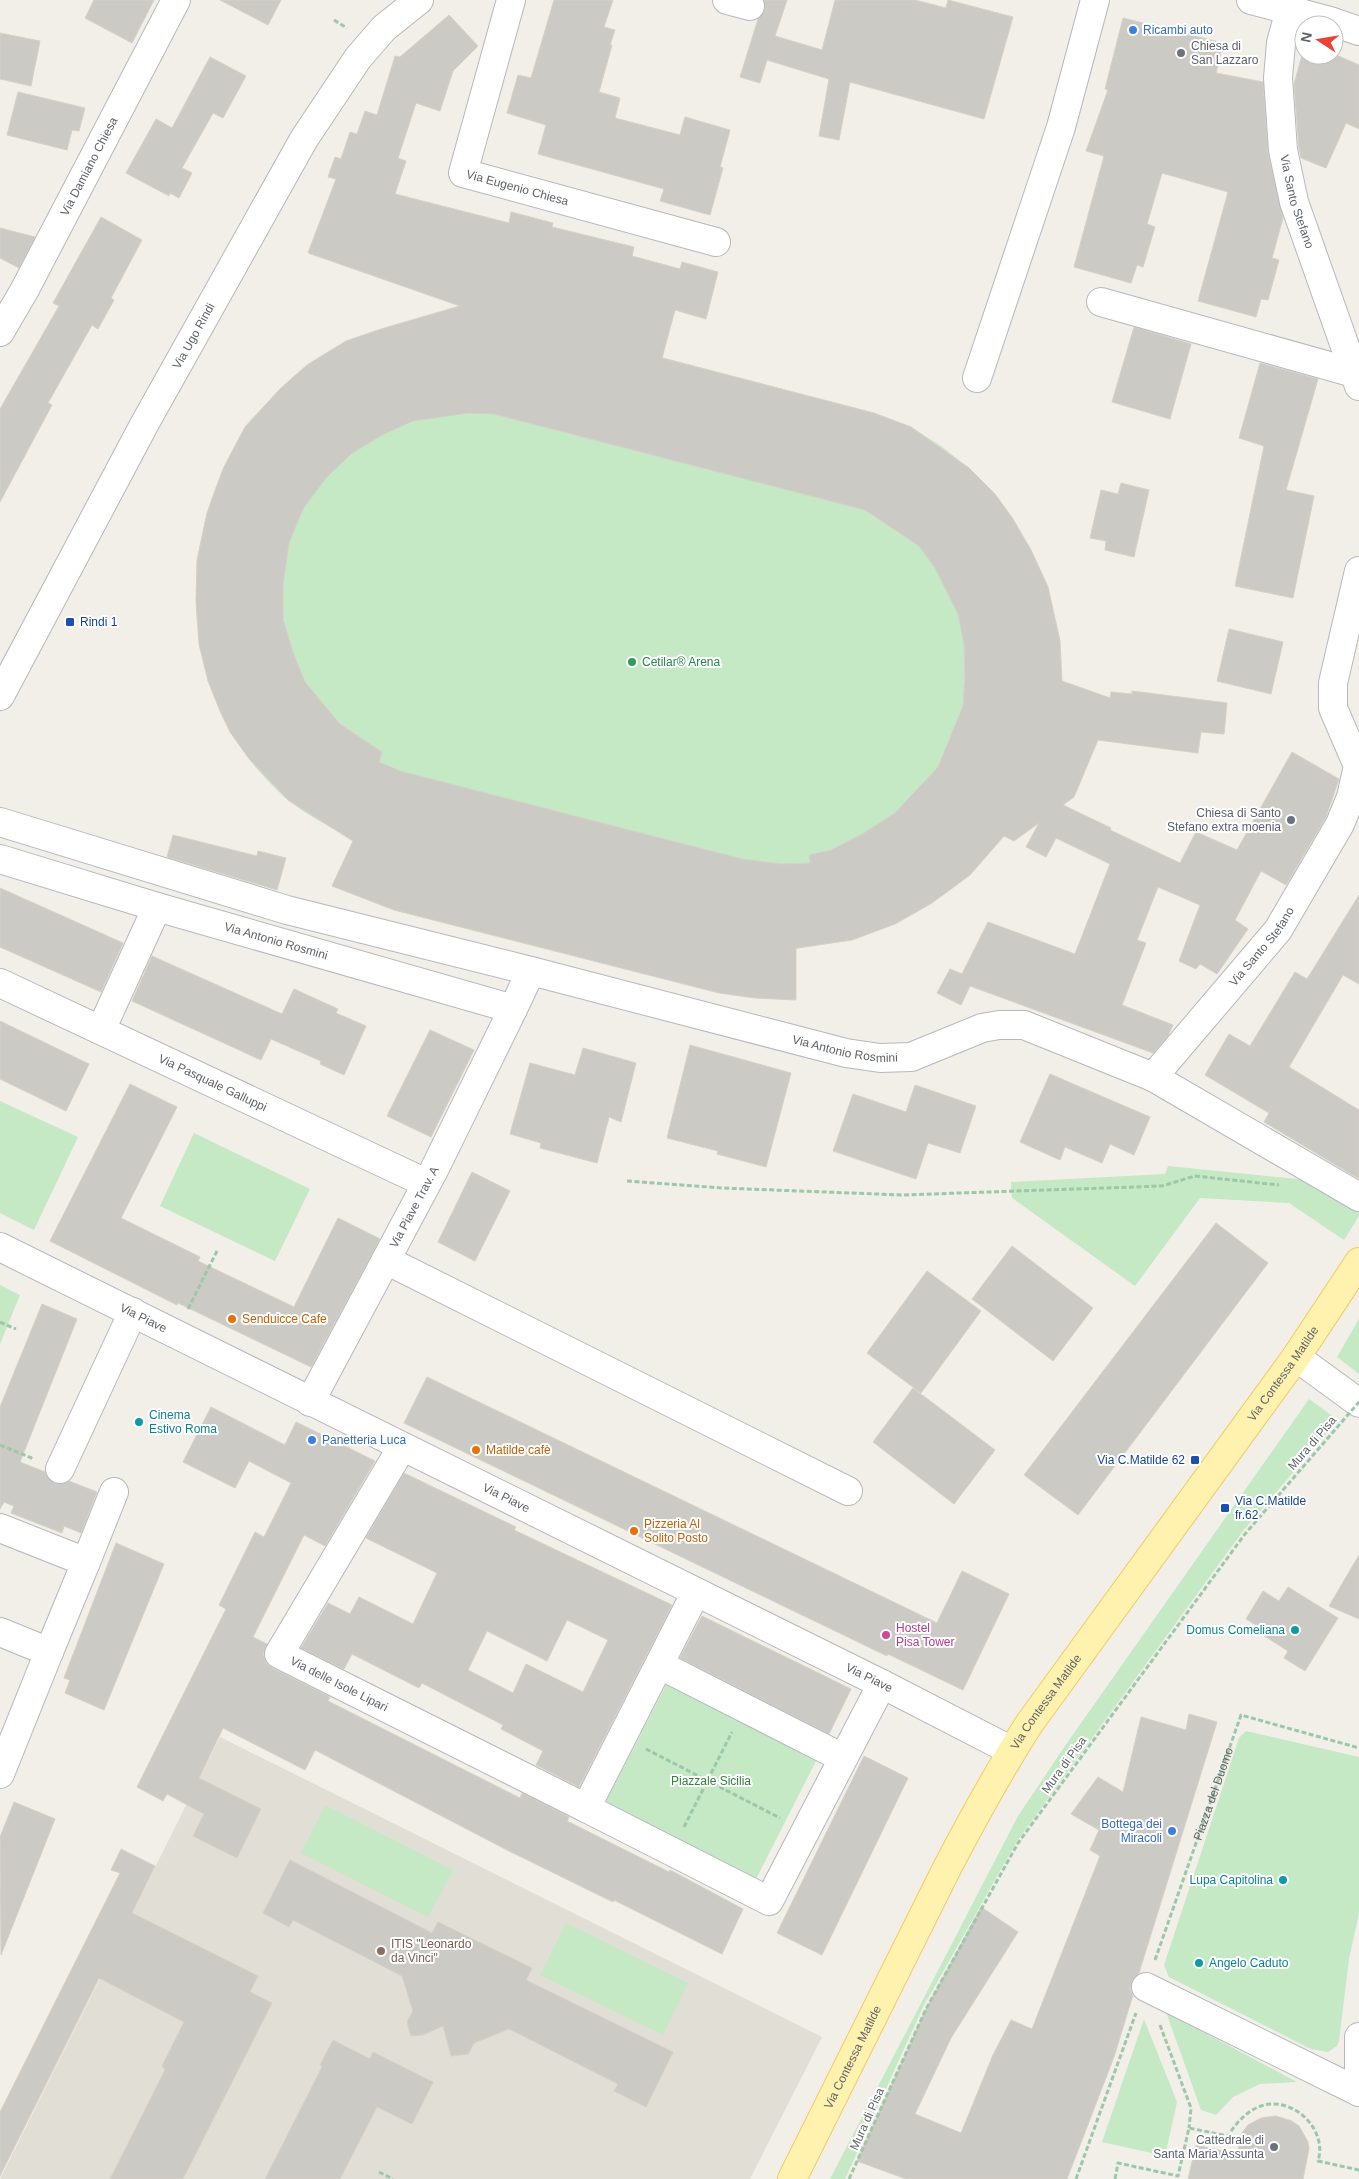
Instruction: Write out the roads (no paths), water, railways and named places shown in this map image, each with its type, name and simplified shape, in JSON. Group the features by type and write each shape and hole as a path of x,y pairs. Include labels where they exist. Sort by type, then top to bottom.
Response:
{"main road":[{"name":"Via Contessa Matilde","path":"792,2179 950,1862 1012,1751 1040,1708 1296,1357 1359,1262"}],"street":[{"name":"Via Damiano Chiesa","path":"0,332 24,291 176,0"},
{"name":"Via Ugo Rindi","path":"0,696 136,440 304,139 358,58 384,28 419,0"},
{"name":"Via Eugenio Chiesa","path":"512,0 463,172 716,242"},
{"path":"977,378 1061,128 1095,0"},
{"path":"1251,0 1359,31"},
{"name":"Via Santo Stefano","path":"1290,10 1281,44 1278,78 1283,150 1294,202 1357,380"},
{"path":"1100,302 1357,380"},
{"name":"Via Santo Stefano","path":"1153,1077 1278,930 1340,824 1352,797 1358,766 1338,724 1333,708 1332,696 1333,683 1359,571"},
{"name":"Via Antonio Rosmini","path":"0,822 287,910 846,1053 880,1058 911,1057 982,1028 999,1025 1024,1025 1153,1077"},
{"name":"Via Antonio Rosmini","path":"0,859 157,907 513,1009"},
{"path":"101,1030 157,907"},
{"path":"513,1009 531,971"},
{"name":"Via Pasquale Galluppi","path":"0,983 426,1183"},
{"name":"Via Piave Trav. A","path":"310,1402 426,1183 513,1009"},
{"path":"1153,1077 1348,1190"},
{"name":"Via Piave","path":"0,1247 882,1684 1012,1751"},
{"path":"386,1260 848,1491"},
{"path":"60,1469 133,1312"},
{"path":"1296,1357 1359,1402"},
{"name":"Via delle Isole Lipari","path":"402,1447 279,1654 586,1808"},
{"path":"0,1774 114,1492"},
{"path":"0,1528 86,1562"},
{"path":"696,1592 586,1808 769,1901 882,1684"},
{"path":"0,1632 49,1652"},
{"path":"660,1665 843,1758"},
{"path":"1146,1987 1359,2092 1359,2037"}],"place":[{"name":"Ricambi auto","path":"1133,30"},
{"name":"Chiesa di San Lazzaro","path":"1181,53"},
{"name":"Rindi 1","path":"70,622"},
{"name":"Cetilar® Arena","path":"632,662"},
{"name":"Chiesa di Santo Stefano extra moenia","path":"1291,820"},
{"name":"Senduicce Cafe","path":"232,1319"},
{"name":"Cinema Estivo Roma","path":"139,1422"},
{"name":"Panetteria Luca","path":"312,1440"},
{"name":"Matilde cafè","path":"476,1450"},
{"name":"Via C.Matilde 62","path":"1195,1460"},
{"name":"Via C.Matilde fr.62","path":"1225,1508"},
{"name":"Pizzeria Al Solito Posto","path":"634,1531"},
{"name":"Domus Comeliana","path":"1295,1630"},
{"name":"Hostel Pisa Tower","path":"886,1635"},
{"name":"Bottega dei Miracoli","path":"1172,1831"},
{"name":"Lupa Capitolina","path":"1283,1880"},
{"name":"ITIS \"Leonardo da Vinci\"","path":"381,1951"},
{"name":"Angelo Caduto","path":"1199,1963"},
{"name":"Cattedrale di Santa Maria Assunta","path":"1274,2147"}],"park label":[{"name":"Piazzale Sicilia","path":"711,1781"}]}
